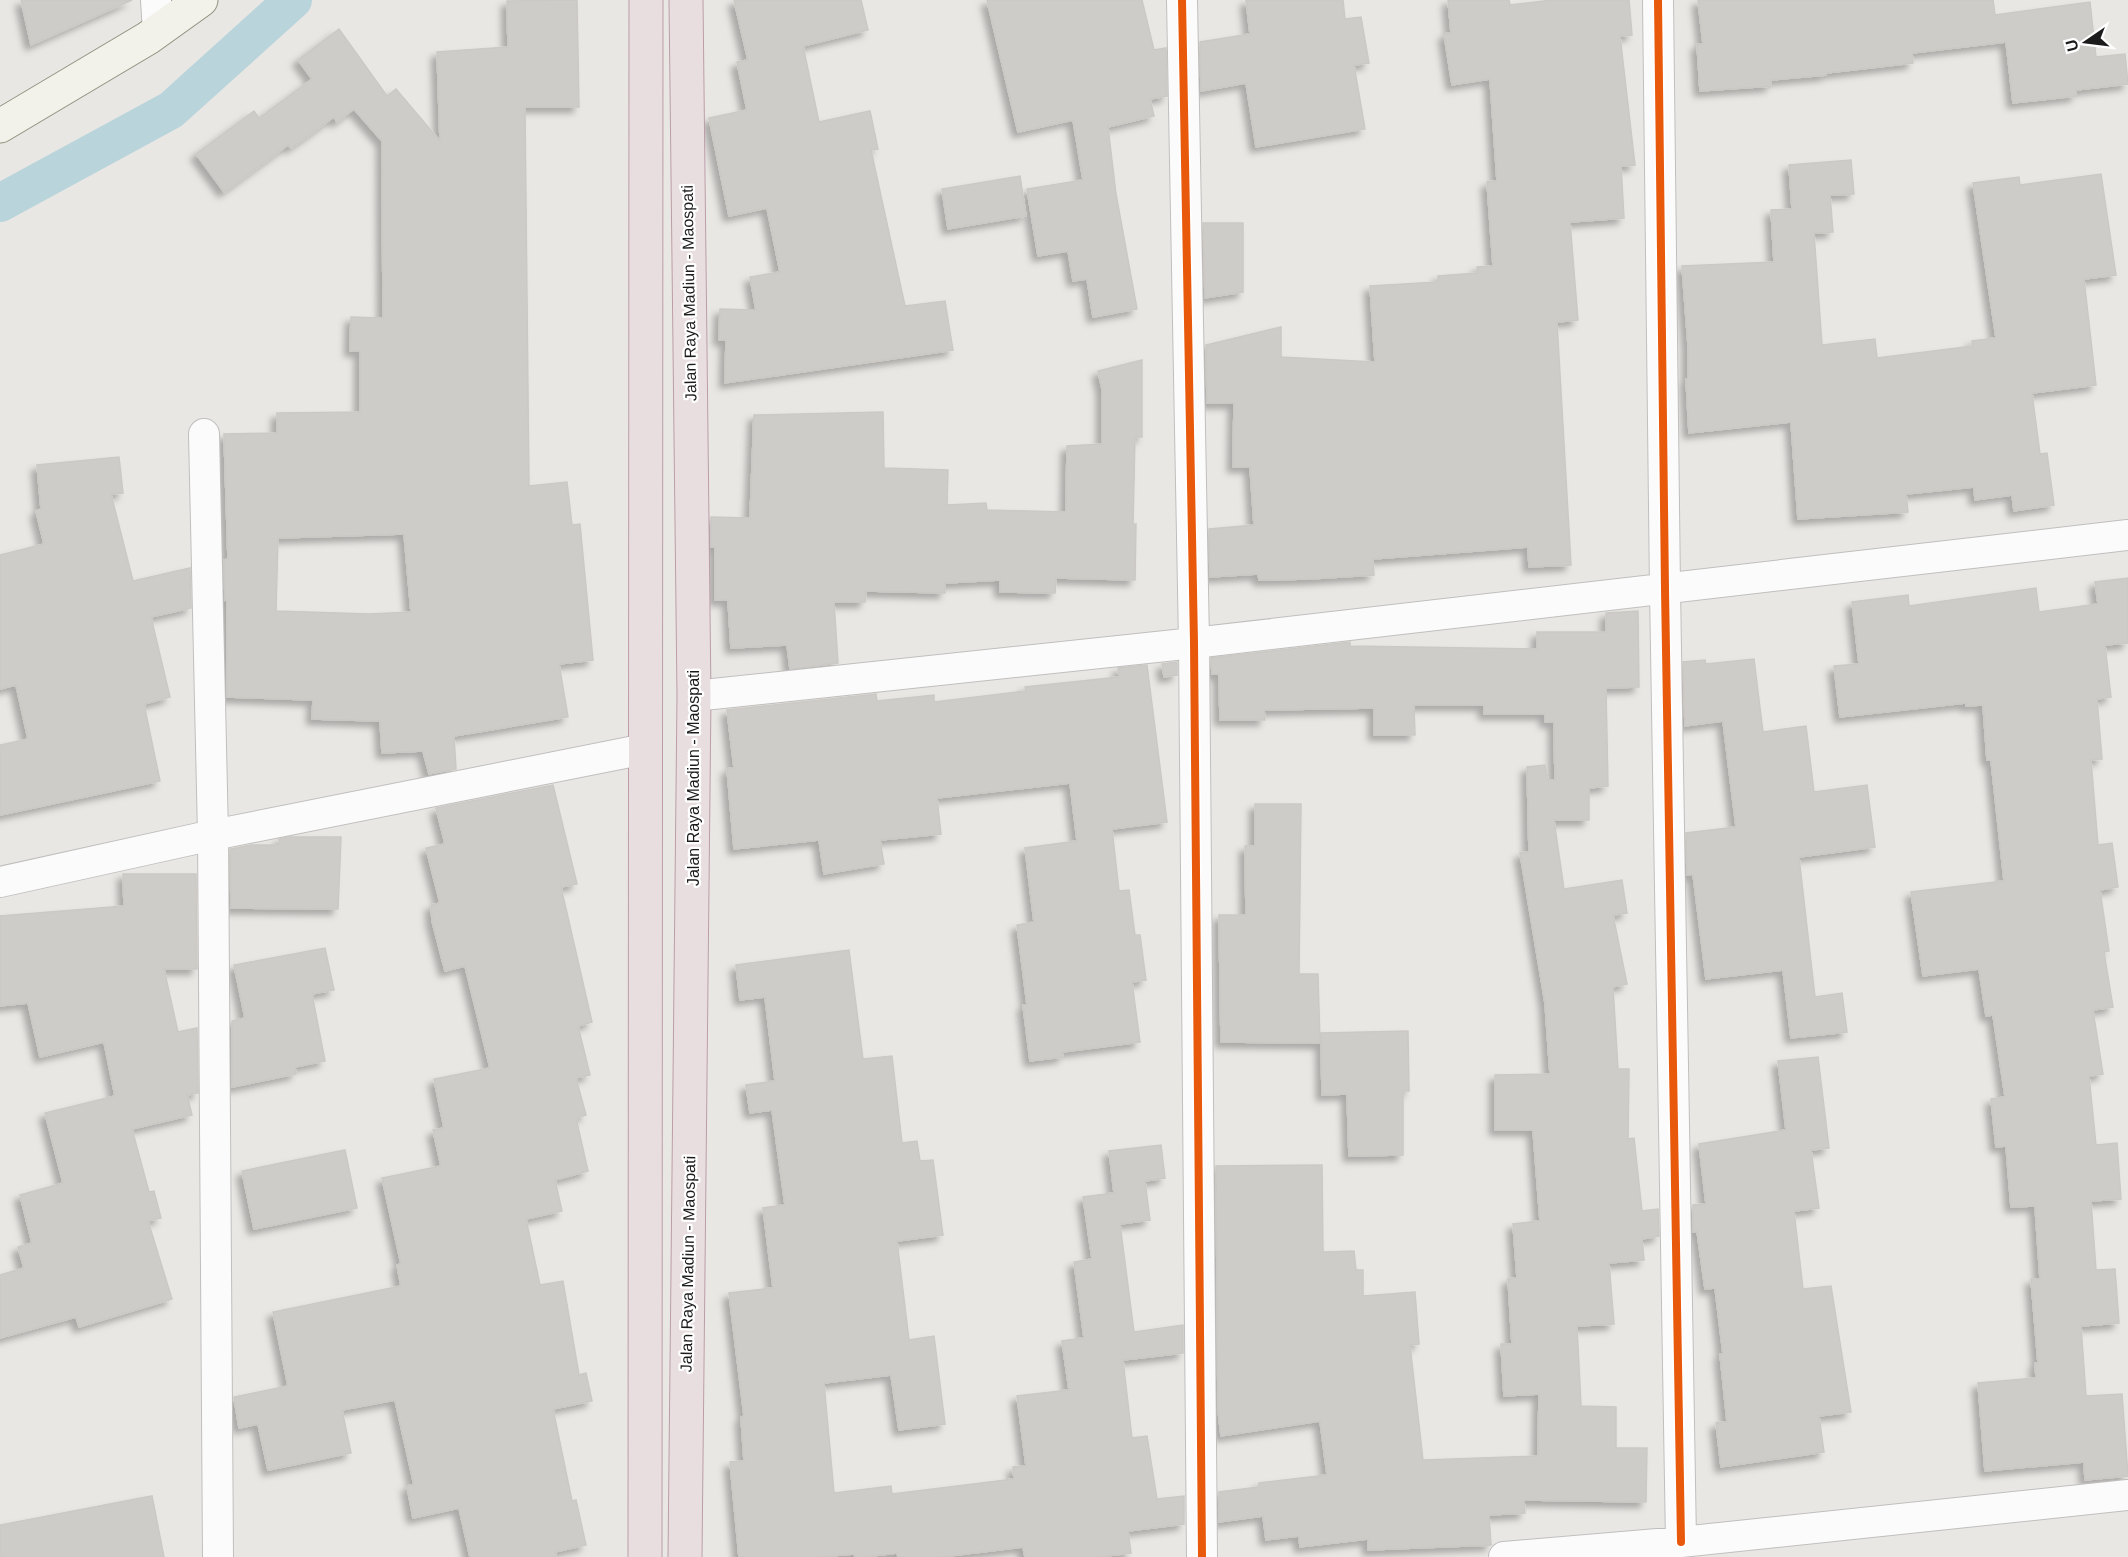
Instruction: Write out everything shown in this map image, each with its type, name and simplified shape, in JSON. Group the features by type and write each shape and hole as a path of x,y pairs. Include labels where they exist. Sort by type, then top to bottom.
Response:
{"highway":[{"path":"645,1557 646,0"},
{"name":"Jalan Raya Madiun - Maospati","path":"685,1557 694,696 686,0"},
{"path":"645,1052 690,1042"}],"street":[{"path":"0,126 157,16 201,0"},
{"path":"1182,0 1194,644 1202,1557"},
{"path":"1658,0 1665,590 1681,1542"},
{"path":"204,434 213,835 218,1557"},
{"path":"694,696 1194,644 2128,535"},
{"path":"0,882 213,835 645,749"},
{"path":"1504,1557 1681,1542 2128,1495"}],"building":[{"path":"21,0 132,0 31,45"},
{"path":"577,0 579,107 525,107 529,486 567,482 572,525 580,524 593,660 559,664 568,717 454,736 456,769 429,774 423,751 382,753 380,721 312,719 313,700 227,697 227,599 225,600 224,560 228,559 224,434 277,433 277,413 360,412 360,351 350,351 351,317 383,318 382,141 354,109 337,122 334,117 291,148 288,145 224,192 196,154 254,111 259,118 312,79 298,60 339,29 387,96 396,89 440,141 437,52 508,47 507,1","holes":["404,534 411,612 370,614 276,611 278,538"]},
{"path":"734,0 861,0 868,30 803,46 819,122 870,111 878,149 871,150 905,306 945,301 953,350 725,383 726,340 719,340 720,309 756,310 750,277 780,272 767,208 729,216 709,118 747,110 737,62 748,60"},
{"path":"987,0 1142,0 1154,50 1166,48 1167,96 1150,99 1154,116 1108,127 1116,194 1137,309 1093,317 1087,279 1073,281 1068,251 1038,256 1027,189 1083,180 1073,120 1018,132"},
{"path":"1246,0 1343,0 1345,19 1361,17 1369,63 1354,65 1365,129 1256,147 1246,83 1201,91 1200,42 1250,34"},
{"path":"1448,0 1509,0 1510,5 1552,0 1629,0 1632,35 1620,36 1635,165 1621,166 1624,218 1570,222 1578,320 1557,322 1571,565 1529,567 1528,547 1373,559 1374,575 1259,580 1258,574 1210,577 1209,529 1254,525 1250,467 1233,467 1234,403 1207,403 1206,345 1281,327 1281,357 1375,362 1370,286 1438,282 1438,276 1477,273 1477,267 1493,266 1487,182 1497,181 1490,79 1452,85 1444,34 1451,33"},
{"path":"1698,0 1993,0 1995,15 2090,2 2096,57 2125,54 2128,84 2076,90 2076,96 2013,103 2006,42 1912,53 1913,63 1771,80 1771,86 1700,91 1697,44 1703,44"},
{"path":"1851,160 1854,194 1830,195 1833,232 1814,233 1822,345 1875,339 1877,358 1973,346 1972,341 1996,338 1973,183 2019,177 2020,185 2101,174 2116,275 2084,279 2096,385 2032,393 2040,454 2047,453 2054,505 2014,511 2012,495 1975,500 1974,487 1906,494 1908,512 1798,519 1791,422 1689,433 1686,379 1688,379 1688,345 1682,266 1774,262 1771,210 1792,209 1789,165"},
{"path":"1020,176 1026,216 948,229 942,189"},
{"path":"1203,223 1243,223 1243,292 1205,298"},
{"path":"1142,360 1142,437 1135,437 1133,524 1136,524 1135,580 1056,578 1055,593 1000,592 1000,580 945,583 945,593 866,591 865,602 834,602 838,663 790,669 787,645 731,648 728,600 715,600 715,547 711,547 711,517 750,518 754,415 883,412 884,468 948,470 947,505 986,503 987,510 1066,512 1067,446 1102,444 1102,389 1098,371"},
{"path":"119,457 123,493 111,494 133,581 190,568 191,608 151,617 170,697 144,704 160,781 0,815 0,745 28,739 16,685 0,689 0,555 44,544 36,511 41,509 37,465"},
{"path":"2128,578 2128,643 2105,645 2111,697 2097,699 2102,759 2091,760 2098,845 2112,843 2118,887 2100,890 2109,951 2104,952 2113,1007 2093,1010 2103,1074 2089,1076 2096,1145 2117,1143 2121,1199 2091,1201 2096,1270 2115,1269 2119,1323 2081,1326 2086,1396 2122,1394 2128,1476 2085,1480 2084,1462 1985,1471 1978,1383 2036,1378 2035,1363 2038,1363 2031,1279 2040,1279 2035,1206 2011,1207 2006,1146 1996,1147 1991,1099 2005,1097 1993,1015 1986,1016 1979,969 1923,976 1911,892 2004,881 1991,760 1987,760 1983,705 1966,706 1966,703 1840,717 1834,666 1859,664 1852,602 1908,595 1909,606 2036,588 2039,612 2098,604 2095,582"},
{"path":"1638,611 1639,687 1606,688 1608,786 1589,788 1589,820 1554,820 1564,889 1622,880 1627,913 1613,915 1627,984 1613,987 1618,1069 1629,1069 1628,1139 1634,1138 1642,1211 1658,1209 1659,1236 1642,1239 1644,1260 1609,1263 1614,1324 1577,1326 1581,1406 1616,1407 1616,1448 1647,1448 1646,1502 1524,1500 1525,1513 1489,1515 1491,1545 1368,1550 1368,1539 1300,1547 1299,1536 1266,1540 1263,1516 1219,1522 1219,1492 1259,1487 1259,1483 1327,1475 1320,1421 1221,1436 1218,1410 1216,1166 1322,1165 1323,1252 1354,1251 1356,1270 1363,1270 1363,1296 1415,1292 1419,1344 1410,1345 1423,1460 1538,1456 1539,1394 1504,1396 1501,1344 1512,1344 1508,1279 1517,1278 1513,1224 1540,1221 1533,1130 1495,1130 1495,1075 1550,1074 1545,1003 1520,853 1529,852 1527,767 1545,765 1548,780 1555,780 1554,722 1545,722 1545,714 1484,714 1484,705 1414,705 1415,735 1374,735 1374,708 1264,710 1265,720 1220,720 1219,674 1212,674 1211,658 1350,642 1350,646 1537,649 1537,632 1606,632 1606,613"},
{"path":"1754,659 1763,732 1806,726 1814,792 1867,785 1875,847 1799,857 1815,997 1842,993 1847,1032 1791,1038 1783,970 1706,979 1693,874 1687,875 1686,833 1736,827 1723,721 1685,726 1683,662 1705,660 1706,664"},
{"path":"1177,662 1177,675 1164,677 1162,664"},
{"path":"1147,665 1167,822 1112,829 1119,891 1129,890 1135,935 1140,935 1146,980 1132,982 1140,1042 1062,1052 1063,1057 1030,1061 1023,1005 1027,1005 1017,925 1034,922 1025,848 1077,841 1070,783 937,798 941,834 880,840 884,864 824,874 819,840 734,849 727,769 734,768 727,710 876,694 877,701 934,695 934,702 1026,691 1025,687 1119,677 1118,668"},
{"path":"553,785 577,884 561,887 592,1022 578,1026 590,1075 576,1078 586,1115 576,1118 588,1171 555,1180 562,1211 526,1219 540,1285 563,1281 579,1375 586,1373 592,1401 553,1409 572,1501 576,1500 586,1545 555,1552 556,1557 470,1557 459,1508 413,1518 407,1486 414,1485 395,1400 342,1410 351,1453 268,1470 258,1424 239,1428 234,1397 288,1386 273,1312 401,1286 397,1265 401,1264 382,1178 441,1166 433,1130 444,1128 434,1079 490,1068 465,966 445,971 432,921 431,905 440,903 426,848 445,844 436,808"},
{"path":"1255,804 1301,804 1299,974 1318,974 1320,1043 1221,1042 1219,915 1246,915 1245,846 1255,846"},
{"path":"341,837 338,909 231,908 230,849 251,845 280,845 279,839"},
{"path":"123,874 196,874 197,969 164,969 178,1032 197,1028 198,1093 187,1095 192,1115 132,1129 149,1192 154,1191 161,1218 148,1221 172,1299 79,1327 76,1317 0,1338 0,1275 24,1268 18,1247 32,1243 20,1195 63,1183 45,1113 115,1096 104,1042 40,1057 28,1003 0,1006 0,916 124,906"},
{"path":"325,948 334,990 312,994 325,1061 295,1067 296,1074 232,1087 232,1021 245,1018 234,965"},
{"path":"849,950 863,1059 892,1056 902,1143 917,1141 920,1161 933,1160 943,1235 897,1241 909,1340 934,1336 945,1424 899,1430 891,1375 824,1383 834,1493 891,1486 892,1494 1014,1479 1013,1467 1026,1466 1017,1396 1069,1390 1062,1341 1084,1338 1074,1262 1092,1259 1083,1197 1114,1193 1109,1151 1161,1145 1165,1178 1145,1181 1150,1220 1120,1224 1134,1332 1183,1325 1183,1353 1123,1360 1132,1438 1147,1436 1157,1499 1184,1496 1184,1524 1128,1531 1131,1553 1098,1557 1025,1557 1023,1547 941,1557 898,1557 897,1553 863,1557 855,1557 854,1554 817,1557 739,1557 730,1462 744,1461 741,1417 744,1416 729,1293 773,1288 763,1208 785,1205 772,1110 750,1113 746,1085 775,1081 765,997 740,1000 736,965"},
{"path":"1408,1031 1409,1091 1403,1091 1403,1155 1349,1156 1347,1094 1322,1095 1321,1033"},
{"path":"1818,1057 1829,1148 1811,1150 1819,1208 1794,1211 1803,1289 1831,1286 1851,1412 1819,1416 1824,1452 1721,1467 1716,1423 1727,1422 1720,1354 1723,1354 1715,1288 1705,1289 1697,1231 1693,1232 1693,1205 1706,1204 1699,1144 1786,1130 1778,1061"},
{"path":"345,1150 357,1208 254,1229 242,1171"},
{"path":"152,1496 164,1557 0,1557 0,1525"}],"waterway":[{"path":"0,203 171,110 293,0"}],"cycle path":[{"path":"1182,0 1194,643 1202,1557"},
{"path":"1658,0 1665,590 1681,1542"}]}
